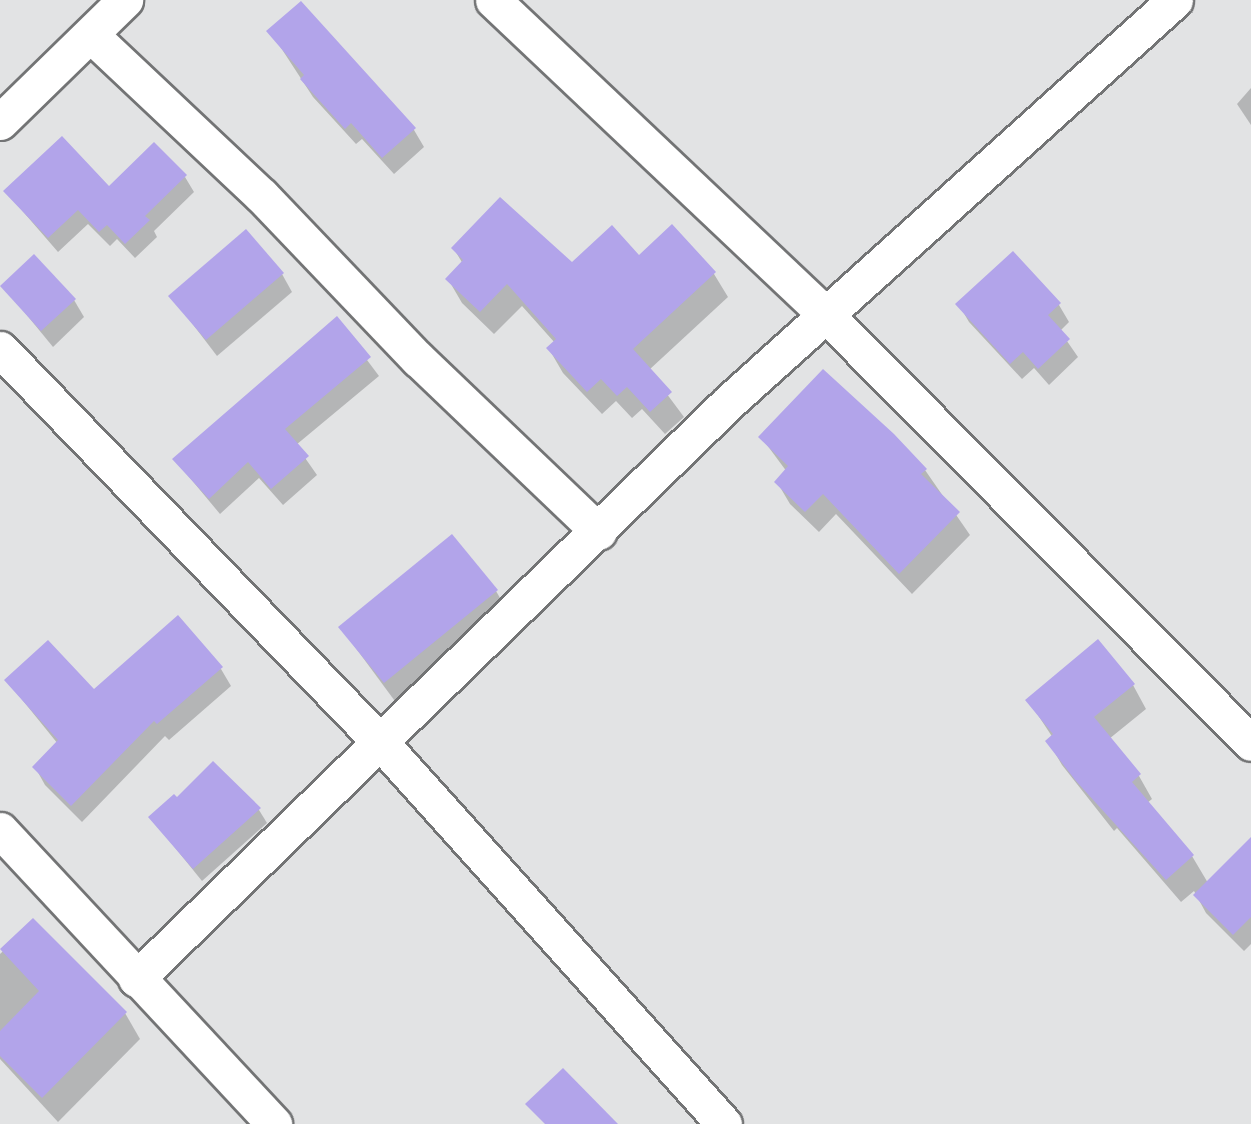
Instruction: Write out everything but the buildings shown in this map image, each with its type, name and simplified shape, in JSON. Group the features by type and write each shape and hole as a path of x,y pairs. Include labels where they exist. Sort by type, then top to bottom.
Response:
{"street":[{"path":"0,122 125,0"},
{"path":"494,0 826,315 1251,743"},
{"path":"136,980 730,401 1175,0"},
{"path":"92,36 262,196 418,359 599,532"},
{"path":"0,349 382,744 724,1124"},
{"path":"0,830 274,1124"}]}
